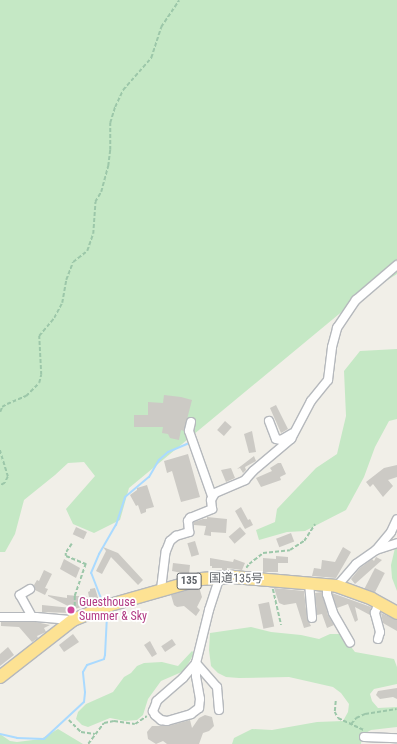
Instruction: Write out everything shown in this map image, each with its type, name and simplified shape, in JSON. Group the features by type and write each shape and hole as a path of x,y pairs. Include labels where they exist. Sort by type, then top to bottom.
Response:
{"highway":[{"name":"国道135号","path":"0,677 75,619 110,605 201,578 244,578 332,585 379,602 397,613"}],"street":[{"path":"212,496 215,493 245,480 253,471 294,435 311,401 328,380 332,348 338,328 356,300 397,265"},
{"path":"270,421 276,439 281,440 290,434 294,435"},
{"path":"161,589 167,546 172,538 190,532 188,521 190,518 212,509 212,496 189,431 191,422"},
{"path":"350,642 340,628 331,608 327,594 332,585 356,564 376,550 391,532 397,519"},
{"path":"376,550 397,544"},
{"path":"196,663 183,678 157,701 153,711 155,715 164,721 195,712 200,704 196,663 209,610 220,577"},
{"path":"309,583 312,618"},
{"path":"30,588 20,595 32,617"},
{"path":"378,639 380,632 375,613 379,602"},
{"path":"0,617 75,619"},
{"path":"196,663 217,687 219,710"},
{"path":"183,678 197,682"},
{"path":"364,737 397,738"}],"path":[{"path":"0,412 2,407 26,396 39,383 41,375 39,336 54,318 62,303 66,280 70,268 73,262 87,251 93,234 95,202 101,192 108,166 110,150 110,123 115,107 123,90 150,58 161,28 179,0"},
{"path":"0,450 8,477 5,483 0,486"},
{"path":"244,578 245,571 256,557 263,553 290,550 304,541 315,524"},
{"path":"72,544 66,552 66,556 86,564 75,596 75,619"},
{"path":"271,580 281,625"},
{"path":"336,701 335,712 338,718 365,730 366,734 364,737"},
{"path":"351,724 356,718 365,714 397,709"},
{"path":"88,744 101,726 107,722 131,724 138,723 153,711"},
{"path":"69,720 81,732 95,734"}],"green space":[{"path":"0,0 397,0 397,274 356,300 129,488 120,520 94,533 73,524 66,509 95,476 84,462 68,463 24,500 15,534 5,552 0,552"},
{"path":"397,349 397,419 389,421 375,447 364,477 346,510 305,531 287,532 259,540 256,530 275,522 277,509 316,468 337,454 346,416 344,371 360,351"},
{"path":"395,548 397,548 397,591 392,578 391,565"},
{"path":"251,627 271,632 301,635 319,639 330,634 341,634 355,652 394,659 397,667 397,684 374,689 370,694 372,701 378,708 397,707 397,727 371,730 362,735 361,744 232,744 234,738 252,729 272,730 317,722 343,721 348,712 349,704 341,693 333,687 289,677 239,678 226,677 218,673 211,666 209,650 210,633"},
{"path":"192,651 194,653 184,671 161,681 148,699 143,715 137,720 125,721 110,718 88,727 82,725 76,719 78,712 86,704 113,692 124,677 131,673 137,666 144,663 162,662 178,666"},
{"path":"58,729 83,744 0,744 0,734 10,741 17,742 41,739"}],"building":[{"path":"164,395 192,400 184,431 181,430 179,440 170,438 168,434 162,433 163,427 134,427 134,415 148,415 148,402 163,403"},
{"path":"276,405 288,429 281,433 270,408"},
{"path":"225,421 232,427 224,436 217,430"},
{"path":"252,431 256,452 249,453 244,434"},
{"path":"188,454 200,497 181,502 172,471 167,473 164,461"},
{"path":"254,456 256,461 245,467 246,470 243,473 240,468 237,469"},
{"path":"278,463 281,463 286,474 280,477 281,480 261,487 256,478 272,471 270,468"},
{"path":"397,465 397,477 388,480 393,486 383,497 373,484 370,487 366,482 384,468"},
{"path":"231,468 235,478 226,482 221,470"},
{"path":"147,485 154,507 146,509 146,512 141,514 138,505 136,506 130,495 137,490 137,488"},
{"path":"241,507 248,520 250,519 253,525 245,529 235,511"},
{"path":"207,517 227,519 226,533 211,532 211,536 204,535 206,526 194,525 194,522 207,519"},
{"path":"76,527 87,532 84,539 73,534"},
{"path":"240,527 246,534 235,544 229,537"},
{"path":"291,533 294,541 279,547 276,539"},
{"path":"195,541 199,554 191,557 187,543"},
{"path":"103,547 118,553 143,580 138,585 111,557 102,574 96,571 106,551"},
{"path":"343,547 351,552 336,578 312,576 314,568 321,569 322,560 335,562"},
{"path":"276,556 288,557 288,563 278,563 278,572 263,572 263,558 276,559"},
{"path":"376,557 382,560 355,584 351,579 360,568 372,559 374,561"},
{"path":"210,558 233,562 234,559 245,563 242,570 227,568 227,570 222,570 222,568 212,568 212,566 210,566"},
{"path":"64,559 80,568 76,578 60,569"},
{"path":"173,563 190,565 189,575 181,575 182,573 172,571"},
{"path":"375,568 385,573 374,593 365,588"},
{"path":"44,570 52,574 45,588 48,589 45,595 35,590 34,585 37,580 39,581"},
{"path":"199,587 202,597 197,607 200,610 196,616 184,606 177,607 174,605 171,595"},
{"path":"95,588 99,601 75,609 75,611 70,613 42,612 42,605 72,608 48,595 67,598 67,595 89,597 88,592 90,589"},
{"path":"274,588 304,591 307,618 311,626 304,628 296,603 284,605 279,603"},
{"path":"322,592 328,615 334,625 327,628 322,614 317,615 315,593"},
{"path":"332,593 371,607 370,615 355,607 358,620 355,622 348,604 337,608"},
{"path":"269,602 274,626 263,629 258,604"},
{"path":"381,613 397,620 397,631 383,623"},
{"path":"1,622 36,622 50,625 44,628 46,632 37,636 38,638 32,642 19,627 1,626"},
{"path":"73,634 79,642 64,652 59,645"},
{"path":"172,639 176,645 165,652 161,646"},
{"path":"150,641 157,654 152,657 144,645"},
{"path":"8,647 14,655 0,666 0,654"},
{"path":"397,688 397,699 393,697 380,699 376,695 378,691"},
{"path":"205,715 212,717 214,726 209,731 203,733 199,744 167,744 163,741 156,744 148,739 147,732 152,726 168,726 190,720 192,728 199,718"}],"waterway":[{"path":"102,601 91,573 99,554 116,525 125,497 149,477 159,460 168,452 191,442"},
{"path":"0,734 17,738 44,739 84,702 85,692 83,672 87,665 104,659 107,615"}],"place":[{"name":"Guesthouse Summer & Sky","path":"71,610"}]}
